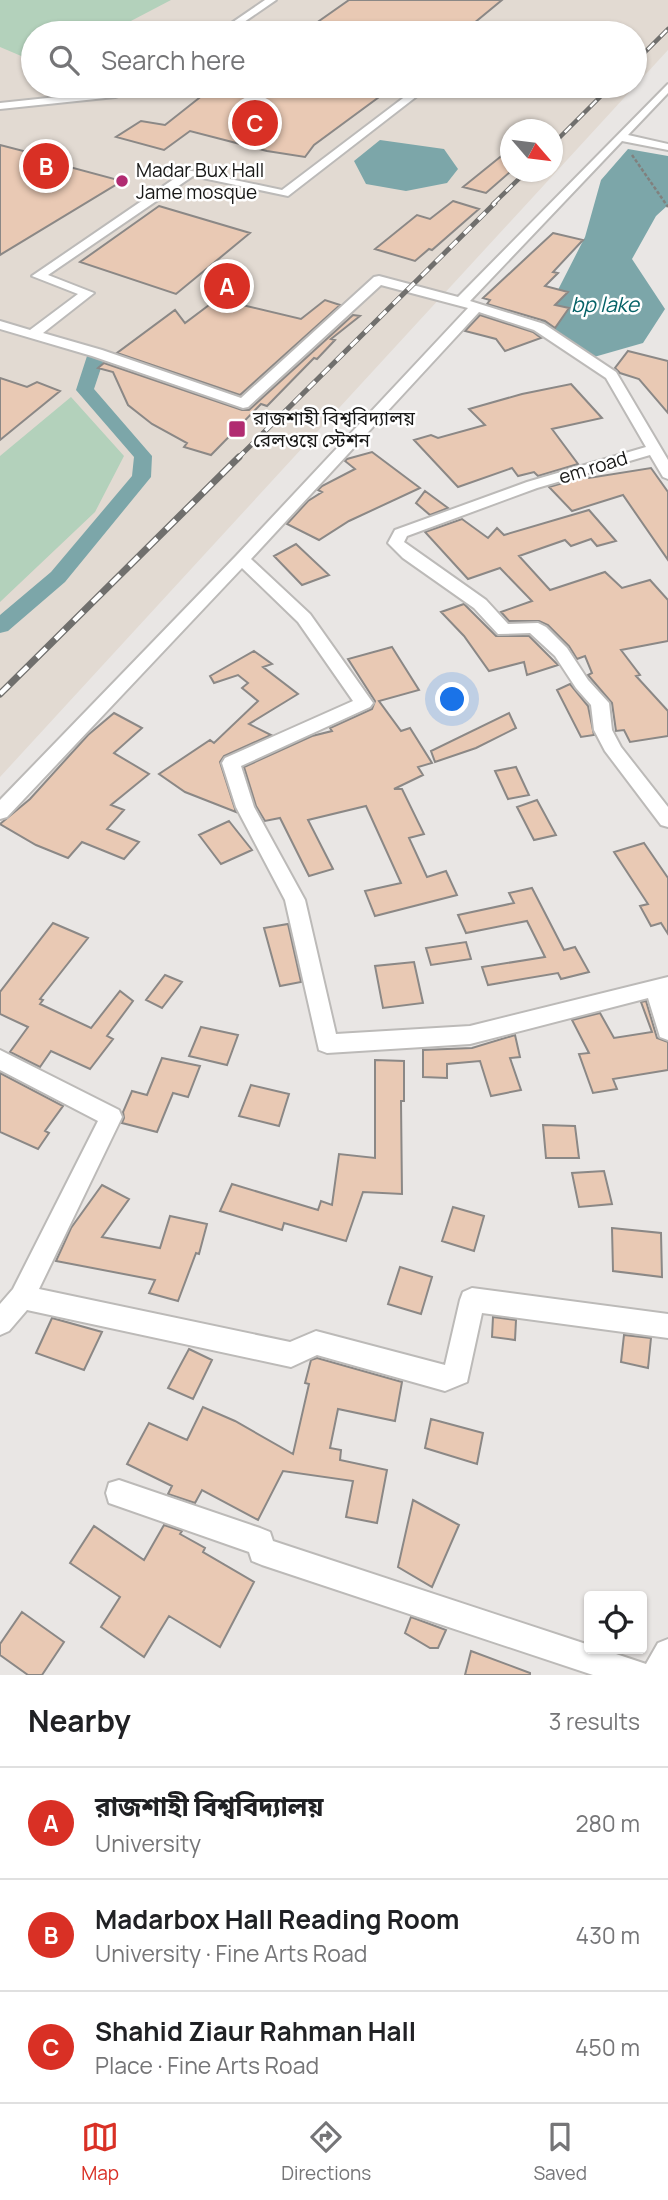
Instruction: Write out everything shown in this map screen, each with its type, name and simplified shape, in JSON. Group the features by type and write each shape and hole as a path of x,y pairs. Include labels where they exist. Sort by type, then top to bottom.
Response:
{"street":[{"path":"240,21 271,0"},
{"path":"461,302 668,87"},
{"path":"0,106 82,98"},
{"path":"33,334 88,293 38,276 191,172 284,194 409,98"},
{"path":"620,137 668,148"},
{"path":"0,325 97,353 243,404 379,280 539,327 611,376 668,474"},
{"path":"0,812 242,559 476,307"},
{"name":"em road","path":"654,449 532,485 401,533 396,543 480,604 504,630 532,627 546,637 600,704 603,730 614,751 668,820"},
{"path":"242,559 303,618 365,704 231,763 245,807 295,900 327,1044 470,1035 662,986 668,1031"},
{"path":"0,1059 111,1117 22,1297 0,1323"},
{"path":"22,1297 291,1355 316,1343 445,1378 458,1373 471,1300 668,1326"},
{"path":"119,1493 260,1542 262,1551 637,1675"},
{"path":"656,1675 668,1653"}],"path":[{"path":"620,137 668,207"}],"shaded area":[{"path":"0,0 668,0 668,50 647,73 647,21 21,21 21,98 624,98 563,164 563,119 500,119 500,182 547,182 0,777"}],"green space":[{"path":"0,0 171,0 131,21 21,21 21,56 0,47"},
{"path":"71,397 124,456 95,512 0,602 0,456"}],"water":[{"path":"380,140 444,149 458,169 447,183 406,191 366,184 354,161"},
{"name":"bp lake","path":"628,149 668,156 668,205 656,216 632,259 665,309 643,343 587,359 539,327 585,237 601,180"}],"building":[{"path":"349,0 502,0 477,21 319,21"},
{"path":"199,98 378,98 314,145 305,157 267,151 190,131 164,150 116,137 141,121 165,125"},
{"path":"0,145 39,155 36,158 122,181 0,255"},
{"path":"500,157 500,181 486,193 463,187"},
{"path":"453,201 479,209 432,250 429,249 415,261 375,249 417,215 430,219"},
{"path":"159,206 250,233 176,294 80,262"},
{"path":"553,233 583,240 553,272 558,273 545,286 568,292 555,305 569,308 555,328 545,321 487,304 490,300 483,298"},
{"path":"217,299 301,319 325,300 340,305 240,395 117,353 175,310 185,323"},
{"path":"353,315 360,316 331,339 335,340 267,406 261,404 211,455 184,447 187,443 152,424 128,405 113,372 98,368 104,363 242,410 249,410"},
{"path":"480,315 533,332 541,338 505,351 496,339 465,331"},
{"path":"628,351 668,361 668,413 639,379 620,373 615,368"},
{"path":"0,378 27,387 37,382 60,391 0,440"},
{"path":"571,384 602,418 552,429 578,464 538,476 534,472 518,476 512,468 458,487 414,440 431,435 438,438 485,425 469,409"},
{"path":"372,452 420,488 349,521 319,540 287,524 308,501 322,492 318,490 322,486 355,469 345,461 347,459"},
{"path":"651,468 668,492 668,560 623,495 572,511 549,487 587,476 589,478"},
{"path":"425,491 448,508 430,515 416,503"},
{"path":"589,510 616,541 597,546 591,539 571,546 565,540 519,556 550,590 605,572 622,588 650,580 668,600 668,641 621,650 640,675 636,676 668,711 668,736 630,742 624,730 616,731 612,703 588,675 592,673 585,656 577,659 569,646 548,625 539,621 509,621 501,612 532,601 500,568 468,579 425,532 462,519 488,538 497,528 504,535"},
{"path":"296,544 329,575 302,585 274,556"},
{"path":"464,604 496,636 529,636 558,665 527,675 524,662 489,671 464,636 441,612"},
{"path":"392,647 419,690 379,701 401,731 410,728 432,763 418,767 423,775 394,789 402,789 424,834 409,838 427,877 446,871 457,895 375,916 365,891 401,883 366,806 308,820 333,869 309,876 280,818 265,821 256,806 244,767 312,736 332,731 330,728 372,709 375,701 348,659"},
{"path":"254,651 272,664 263,667 298,694 249,724 271,735 224,756 220,762 236,812 185,792 159,774 210,740 214,743 258,701 242,688 248,683 238,675 214,683 210,676"},
{"path":"570,684 588,706 594,735 581,737 557,690"},
{"path":"114,713 142,728 114,753 149,774 111,805 124,810 107,829 139,842 124,859 82,842 68,858 36,845 0,824 30,799 88,735"},
{"path":"509,713 516,728 476,748 435,762 431,751"},
{"path":"516,767 529,795 508,799 495,771"},
{"path":"537,800 556,835 534,840 517,807"},
{"path":"229,821 252,850 221,864 199,835"},
{"path":"644,843 668,878 668,934 661,923 651,926 640,906 648,904 614,852"},
{"path":"532,888 564,950 575,947 589,972 561,979 558,973 488,985 482,967 545,957 527,921 466,933 458,915 514,903 509,893"},
{"path":"53,923 88,938 40,999 43,1000 40,1004 91,1028 120,991 133,1001 107,1036 113,1039 90,1069 51,1051 40,1067 10,1052 28,1027 0,1014 0,992"},
{"path":"288,924 301,982 280,986 264,928"},
{"path":"466,942 471,959 431,965 426,948"},
{"path":"414,962 423,1003 383,1008 375,966"},
{"path":"165,975 182,982 162,1008 146,1000"},
{"path":"646,1001 657,1038 668,1042 668,1070 613,1079 617,1089 593,1093 579,1054 589,1053 572,1020 600,1013 614,1038 652,1032 641,1002"},
{"path":"201,1027 238,1035 227,1065 189,1056"},
{"path":"515,1035 520,1057 510,1058 521,1090 491,1096 480,1061 447,1064 447,1078 423,1077 423,1050 472,1048"},
{"path":"162,1058 200,1066 188,1097 173,1093 157,1132 122,1123 123,1112 132,1091 147,1095"},
{"path":"375,1060 404,1061 404,1101 401,1101 402,1194 363,1192 346,1241 284,1223 282,1230 220,1211 232,1184 318,1210 321,1201 332,1205 339,1154 375,1158"},
{"path":"0,1073 63,1106 45,1131 49,1133 38,1149 0,1132"},
{"path":"251,1085 289,1094 279,1126 239,1116"},
{"path":"543,1125 575,1126 579,1158 546,1158"},
{"path":"604,1171 612,1204 579,1207 572,1173"},
{"path":"102,1185 129,1199 102,1237 160,1248 170,1216 207,1224 199,1254 196,1253 178,1301 149,1293 155,1280 56,1261 71,1228"},
{"path":"453,1207 484,1216 474,1251 442,1241"},
{"path":"612,1228 661,1233 662,1277 613,1271"},
{"path":"400,1267 432,1277 421,1314 388,1304"},
{"path":"493,1317 516,1320 515,1340 492,1337"},
{"path":"52,1318 102,1332 84,1370 36,1353"},
{"path":"624,1335 651,1338 648,1368 621,1362"},
{"path":"189,1349 212,1360 193,1399 168,1388"},
{"path":"317,1358 402,1382 395,1421 338,1409 330,1448 341,1450 340,1460 387,1470 377,1523 346,1517 353,1481 283,1471 258,1520 202,1490 195,1503 168,1494 172,1486 127,1464 149,1423 187,1440 203,1407 235,1421 293,1454 309,1384 305,1383 311,1360"},
{"path":"431,1419 483,1433 477,1464 425,1448"},
{"path":"413,1500 459,1525 432,1587 398,1567"},
{"path":"164,1525 182,1531 180,1534 205,1548 203,1552 254,1582 220,1647 169,1616 144,1657 101,1627 120,1597 70,1563 94,1526 144,1560"},
{"path":"22,1612 64,1642 42,1675 28,1675 0,1655 0,1644"},
{"path":"411,1617 446,1630 438,1648 430,1648 405,1633"},
{"path":"471,1651 530,1673 530,1675 465,1675"}],"waterway":[{"path":"0,626 58,577 141,477 143,456 85,390 97,353"}],"railway":[{"path":"647,50 668,29"},
{"path":"563,134 599,98"},
{"path":"493,204 516,182"},
{"path":"237,459 495,203"},
{"path":"0,694 239,457"}],"place":[{"name":"Shahid Ziaur Rahman Hall","path":"255,123"},
{"name":"Madarbox Hall Reading Room","path":"46,166"},
{"name":"Madar Bux Hall Jame mosque","path":"122,181"},
{"name":"রাজশাহী বিশ্ববিদ্যালয়","path":"227,286"},
{"name":"রাজশাহী বিশ্ববিদ্যালয় রেলওয়ে স্টেশন","path":"237,429"}]}
